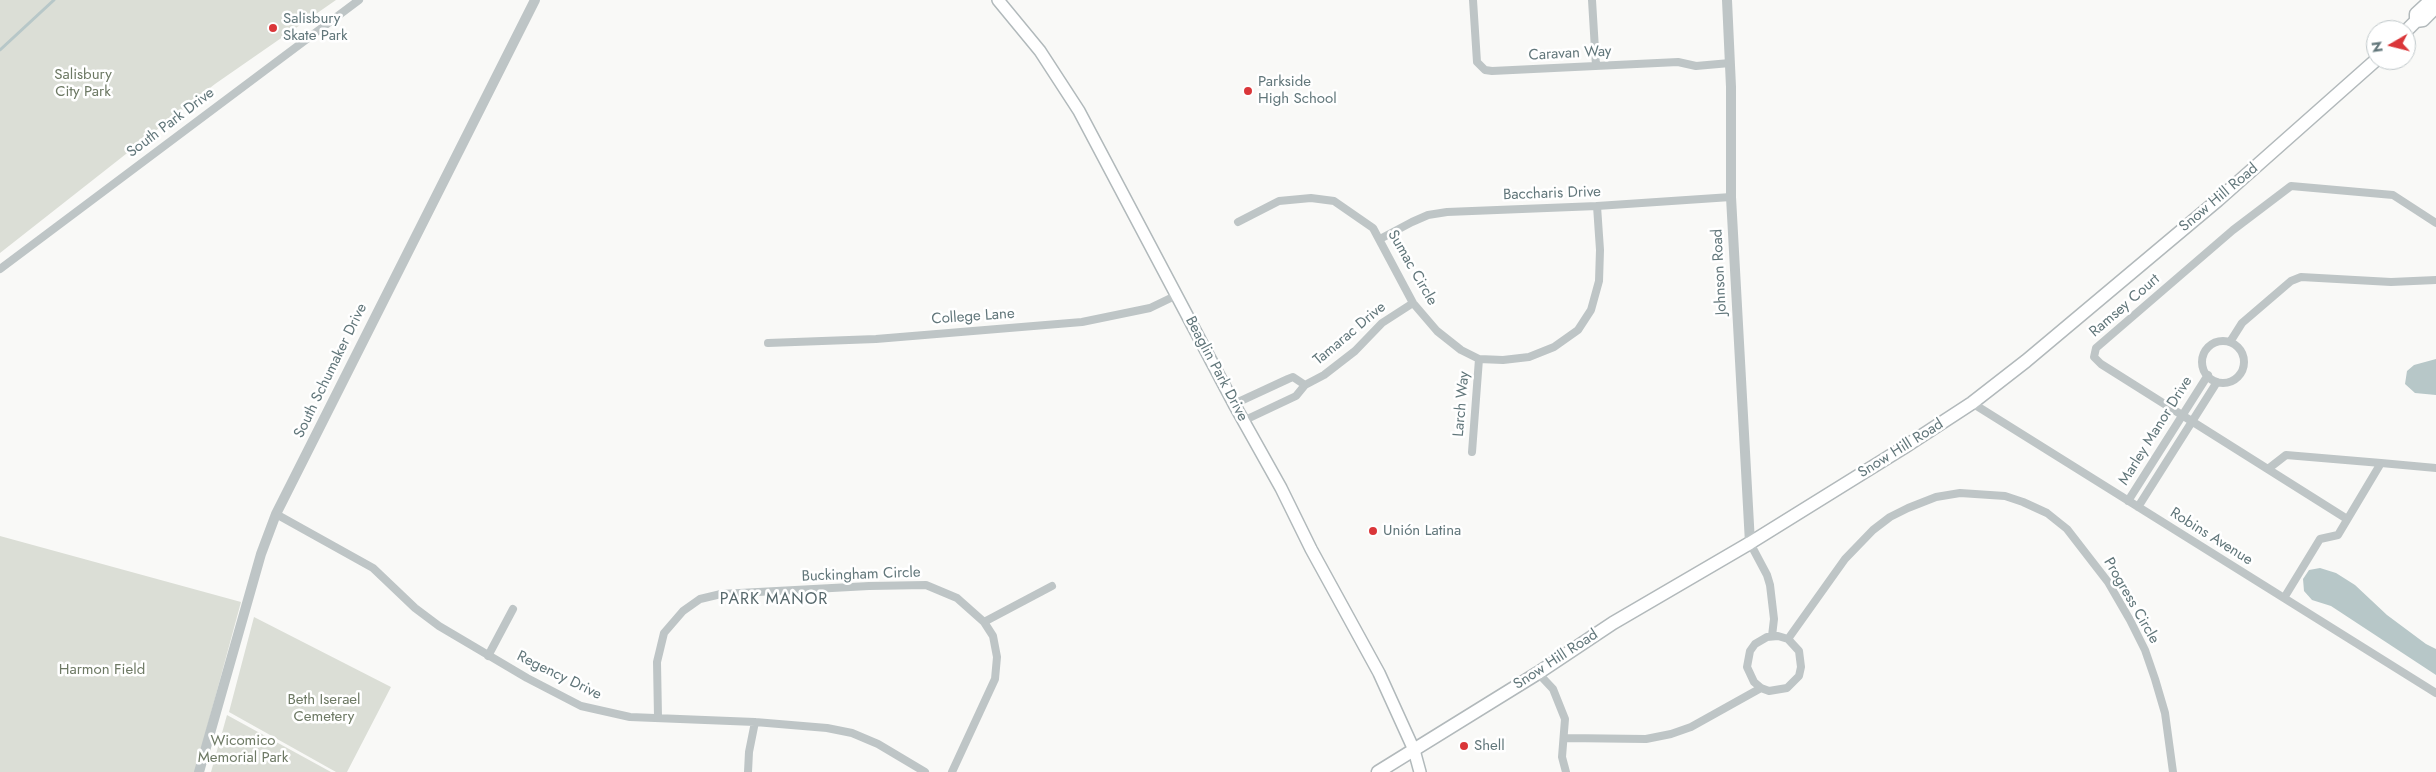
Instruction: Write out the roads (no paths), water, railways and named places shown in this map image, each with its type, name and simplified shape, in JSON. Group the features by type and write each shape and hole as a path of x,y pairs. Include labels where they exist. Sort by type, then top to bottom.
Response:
{"main road":[{"name":"Beaglin Park Drive","path":"998,0 1040,51 1079,111 1379,673 1414,750 1420,772"},
{"path":"2416,20 2416,14 2431,0"},
{"path":"2416,21 2423,20 2436,7"},
{"name":"Snow Hill Road","path":"1378,772 1538,673 1613,623 1750,543 1972,403 2026,361 2218,200 2366,69"}],"street":[{"name":"South Park Drive","path":"0,269 359,0"},
{"name":"South Schumaker Drive","path":"199,772 260,554 276,514 535,0"},
{"name":"Caravan Way","path":"1473,0 1477,62 1485,70 1678,62 1696,66 1730,63"},
{"path":"1592,0 1596,66"},
{"name":"Johnson Road","path":"1727,0 1730,63 1731,197 1750,543"},
{"name":"Ramsey Court","path":"2347,519 2101,364 2094,357 2096,348 2233,230 2291,186 2393,196 2436,223"},
{"name":"Baccharis Drive","path":"1380,239 1428,215 1447,212 1597,206 1731,197"},
{"name":"Sumac Circle","path":"1238,222 1279,201 1311,198 1334,201 1349,209 1372,228 1380,239 1412,303 1437,332 1461,350 1480,359 1503,360 1529,357 1554,347 1578,330 1592,310 1597,294 1600,250 1597,206"},
{"path":"2230,342 2242,323 2291,282 2301,277 2391,282 2436,280"},
{"name":"College Lane","path":"768,343 876,339 1082,322 1150,308 1177,295"},
{"name":"Tamarac Drive","path":"1243,421 1296,396 1305,385 1341,363 1378,326 1412,303"},
{"name":"Marley Manor Drive","path":"2230,342 2238,346 2243,353 2244,368 2236,378 2229,382 2217,382 2208,375 2203,367 2205,353 2215,343 2230,342"},
{"name":"Larch Way","path":"1472,452 1480,359"},
{"name":"Marley Manor Drive","path":"2128,501 2208,375"},
{"path":"1234,404 1293,377 1305,385"},
{"name":"Marley Manor Drive","path":"2138,507 2217,382"},
{"name":"Robins Avenue","path":"1972,403 2436,693"},
{"path":"2268,469 2286,455 2436,468"},
{"path":"2284,598 2320,539 2338,535 2381,463"},
{"name":"Progress Circle","path":"1788,640 1845,559 1873,530 1890,517 1936,497 1960,494 2005,496 2023,502 2047,513 2066,529 2108,582 2130,620 2145,650 2165,713 2173,772"},
{"name":"Regency Drive","path":"276,514 373,568 415,608 439,626 488,656 581,706 630,717 755,722 827,728 852,733 878,744 925,772"},
{"path":"1750,543 1770,585 1774,619 1772,636"},
{"name":"Buckingham Circle","path":"658,718 657,662 664,633 683,611 700,599 721,594 869,586 926,585 957,598 984,622 993,636 996,650 994,679 952,772"},
{"path":"984,622 1052,586"},
{"path":"488,656 513,609"},
{"path":"1565,738 1646,739 1671,734 1692,727 1761,688 1778,691 1794,683 1799,676 1801,659 1799,651 1788,640 1772,636 1755,644 1747,659 1750,675 1761,688"},
{"path":"1538,673 1553,690 1565,719 1562,757 1566,772"},
{"path":"748,772 749,752 755,722"}],"waterway":[{"path":"0,50 54,0"}],"place":[{"name":"Salisbury Skate Park","path":"273,28"},
{"name":"Parkside High School","path":"1248,91"},
{"name":"Unión Latina","path":"1373,531"},
{"name":"Shell","path":"1464,746"}],"district":[{"name":"PARK MANOR","path":"774,600"}],"park label":[{"name":"Salisbury City Park","path":"83,84"},
{"name":"Harmon Field","path":"102,670"},
{"name":"Beth Iserael Cemetery","path":"324,708"},
{"name":"Wicomico Memorial Park","path":"243,750"}]}
